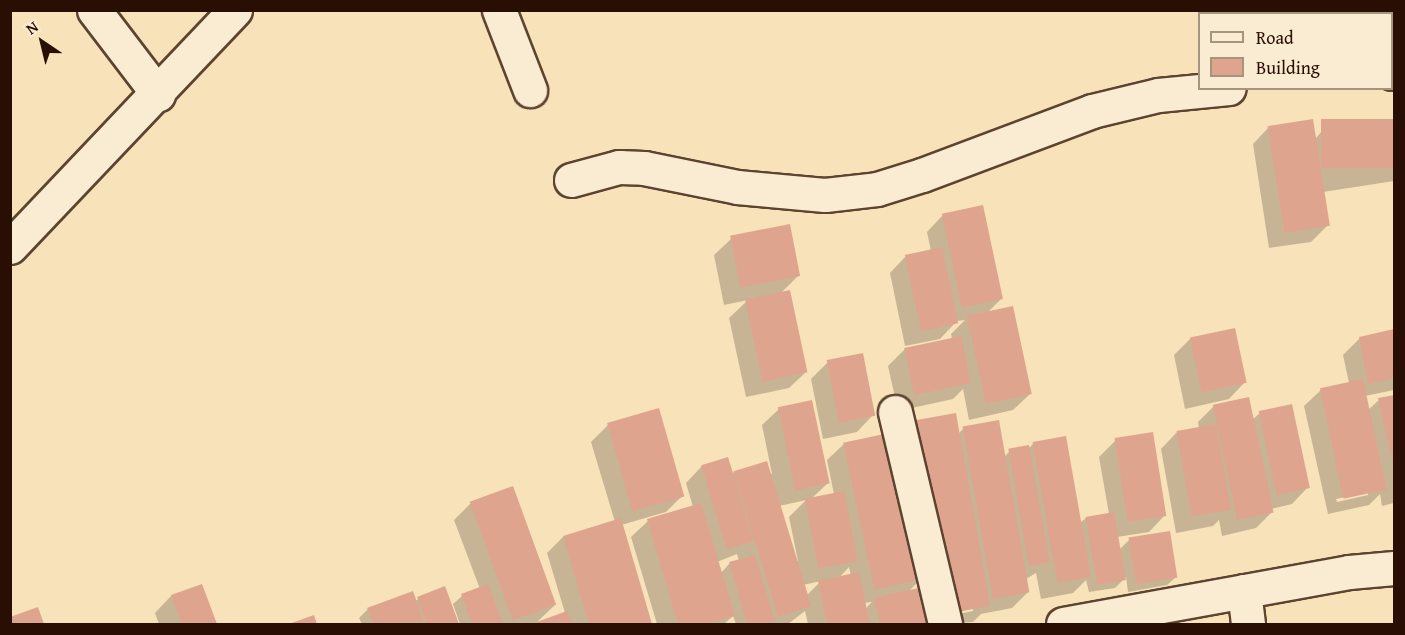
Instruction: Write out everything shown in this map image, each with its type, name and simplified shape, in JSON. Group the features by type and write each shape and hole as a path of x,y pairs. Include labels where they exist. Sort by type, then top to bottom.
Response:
{"street":[{"path":"94,10 158,94"},
{"path":"10,247 158,94 235,10"},
{"path":"499,10 530,90"},
{"path":"571,180 619,167 644,168 737,187 825,195 877,189 922,175 1092,111 1158,95 1209,90"},
{"path":"895,412 945,624"},
{"path":"1063,624 1246,608 1349,572 1395,568"}],"building":[{"path":"1313,119 1330,226 1284,233 1268,126"},
{"path":"1321,119 1394,119 1394,168 1321,168"},
{"path":"983,205 1003,299 962,308 942,214"},
{"path":"790,224 800,276 740,288 730,236"},
{"path":"942,247 958,323 921,331 905,255"},
{"path":"790,290 807,372 762,382 745,300"},
{"path":"1013,306 1032,394 986,404 967,316"},
{"path":"1235,328 1247,383 1202,392 1190,338"},
{"path":"1394,329 1394,378 1368,384 1359,337"},
{"path":"961,336 971,383 914,395 904,348"},
{"path":"863,353 875,416 839,423 827,360"},
{"path":"1363,379 1386,490 1343,499 1320,388"},
{"path":"1394,395 1394,467 1378,398"},
{"path":"1249,397 1274,512 1237,520 1213,405"},
{"path":"812,400 830,483 795,490 778,407"},
{"path":"1292,404 1310,488 1277,495 1259,411"},
{"path":"659,408 684,496 632,511 607,423"},
{"path":"956,413 990,606 951,613 917,420"},
{"path":"999,420 1029,592 993,599 963,426"},
{"path":"1216,424 1231,510 1192,517 1177,431"},
{"path":"894,432 925,579 874,590 843,443"},
{"path":"1153,432 1166,516 1128,522 1114,438"},
{"path":"1066,436 1091,577 1057,583 1033,442"},
{"path":"1029,445 1050,562 1029,566 1008,449"},
{"path":"728,457 754,541 727,549 701,465"},
{"path":"767,461 811,606 778,617 734,471"},
{"path":"513,486 556,604 513,620 470,502"},
{"path":"844,491 858,561 818,568 805,499"},
{"path":"701,503 735,616 705,624 678,624 647,519"},
{"path":"1114,512 1126,580 1097,585 1085,517"},
{"path":"621,518 652,624 589,624 563,536"},
{"path":"1170,531 1177,577 1136,584 1129,538"},
{"path":"755,555 775,621 747,624 729,562"},
{"path":"859,572 870,624 827,624 818,581"},
{"path":"202,584 217,624 182,624 171,595"},
{"path":"488,584 503,624 472,624 461,594"},
{"path":"445,586 459,624 427,624 417,597"},
{"path":"923,587 930,624 880,624 874,598"},
{"path":"413,591 424,622 374,624 367,608"},
{"path":"38,607 44,624 10,624 10,617"},
{"path":"567,611 572,624 531,624"},
{"path":"314,615 317,624 289,624"}]}
